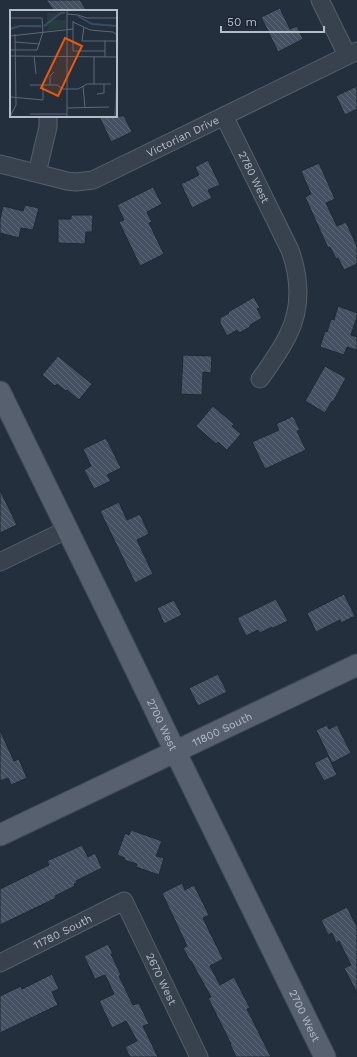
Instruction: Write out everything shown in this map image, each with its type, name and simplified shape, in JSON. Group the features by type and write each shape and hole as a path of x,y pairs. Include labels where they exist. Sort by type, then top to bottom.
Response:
{"main road":[{"name":"2700 West","path":"0,392 326,1057"},
{"name":"11800 South","path":"0,835 357,665"}],"street":[{"path":"320,0 352,53"},
{"name":"Victorian Drive","path":"0,164 67,181 76,182 93,180 352,53"},
{"name":"2780 West","path":"224,116 284,237 295,264 297,278 297,306 289,334 260,379"},
{"path":"37,173 48,127 48,117"},
{"path":"0,562 68,529"},
{"name":"11780 South","path":"0,963 124,901"},
{"name":"2670 West","path":"124,901 199,1057"}],"building":[{"path":"46,0 80,0 86,10 53,10"},
{"path":"280,8 290,29 297,26 303,39 278,52 261,17"},
{"path":"357,86 357,109 345,115 336,96"},
{"path":"124,116 132,132 111,142 99,117"},
{"path":"208,160 220,185 208,190 212,198 192,208 181,184 199,175 195,167"},
{"path":"319,163 335,199 326,203 337,226 346,222 357,246 357,264 344,270 330,247 328,248 305,197 311,194 301,171"},
{"path":"153,187 162,204 147,212 152,222 149,223 164,254 140,266 119,222 124,220 117,205"},
{"path":"25,205 39,208 33,230 21,228 19,238 0,233 0,219 3,206 23,211"},
{"path":"71,215 93,215 92,232 86,232 85,244 58,243 58,219 71,219"},
{"path":"254,297 260,308 257,309 262,318 239,333 237,330 227,336 220,323 220,318"},
{"path":"338,306 357,313 351,335 357,337 357,350 347,347 344,355 320,347 331,319 334,320"},
{"path":"183,355 212,356 211,373 203,372 202,395 181,394"},
{"path":"58,356 92,384 79,400 57,384 55,386 42,375"},
{"path":"325,366 346,378 333,402 332,401 325,413 305,401"},
{"path":"213,406 234,424 232,426 241,434 227,450 218,442 216,444 196,426"},
{"path":"293,416 300,430 297,431 306,450 265,469 252,442 279,430 276,424"},
{"path":"106,438 121,468 107,475 111,481 94,489 84,470 91,466 83,449"},
{"path":"0,490 17,525 0,533"},
{"path":"119,502 127,520 140,514 149,534 137,540 153,574 135,583 100,511"},
{"path":"344,594 355,616 341,623 340,620 316,632 307,613"},
{"path":"276,599 288,621 260,633 258,630 246,636 237,618"},
{"path":"174,600 182,615 164,624 157,608"},
{"path":"218,674 227,692 198,706 189,688"},
{"path":"327,725 329,729 337,725 351,753 332,763 316,730"},
{"path":"0,730 14,761 19,759 27,778 11,785 8,778 0,781"},
{"path":"328,756 337,775 324,781 314,763"},
{"path":"131,830 162,841 156,856 164,858 159,875 136,867 137,864 124,860 125,858 117,855 125,833 129,835"},
{"path":"82,845 88,857 95,853 102,868 76,881 77,883 74,884 75,886 55,896 56,898 0,925 0,889 49,865 47,861"},
{"path":"182,883 185,890 194,885 209,915 203,918 223,959 210,966 220,985 234,977 250,1008 247,1009 271,1057 236,1057 208,998 211,997 183,948 187,946 162,893"},
{"path":"347,907 357,927 357,993 344,968 351,965 339,941 336,943 332,933 328,935 321,920"},
{"path":"108,944 121,975 119,976 133,1005 139,1003 149,1024 143,1026 158,1057 130,1057 125,1047 137,1041 126,1021 112,1028 99,1001 114,994 105,975 95,979 84,956"},
{"path":"52,974 59,989 52,992 58,1005 0,1033 0,996 21,986 22,989"}]}
